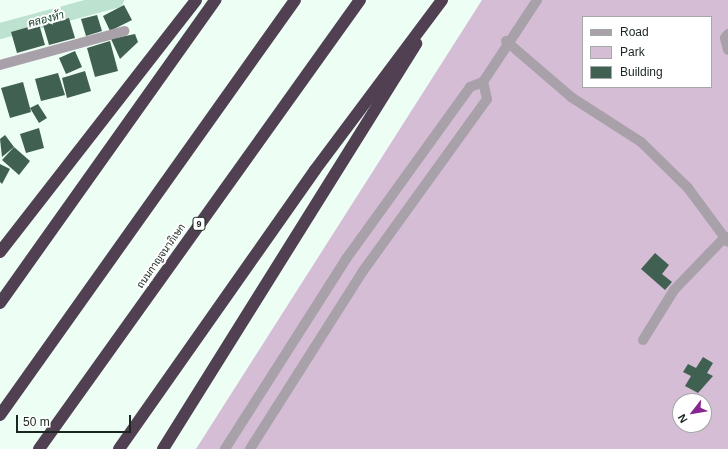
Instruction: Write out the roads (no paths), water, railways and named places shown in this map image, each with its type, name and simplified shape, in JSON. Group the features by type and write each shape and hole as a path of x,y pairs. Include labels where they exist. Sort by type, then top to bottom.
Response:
{"highway":[{"path":"0,252 196,0"},
{"path":"0,303 215,0"},
{"path":"0,415 295,0"},
{"name":"ถนนกาญจนาภิเษก","path":"39,449 360,0"},
{"path":"119,449 273,231 442,0"},
{"path":"163,449 291,243 404,67 426,23"}],"street":[{"path":"250,449 363,270 486,99 483,82 506,41 537,0"},
{"path":"0,65 124,31"},
{"path":"728,34 725,38 728,50"},
{"path":"506,41 571,97 641,142 688,188 727,239 674,290 643,340"},
{"path":"225,449 346,259 470,87 483,82"}],"waterway":[{"name":"คลองห้า","path":"0,31 116,0"}]}
